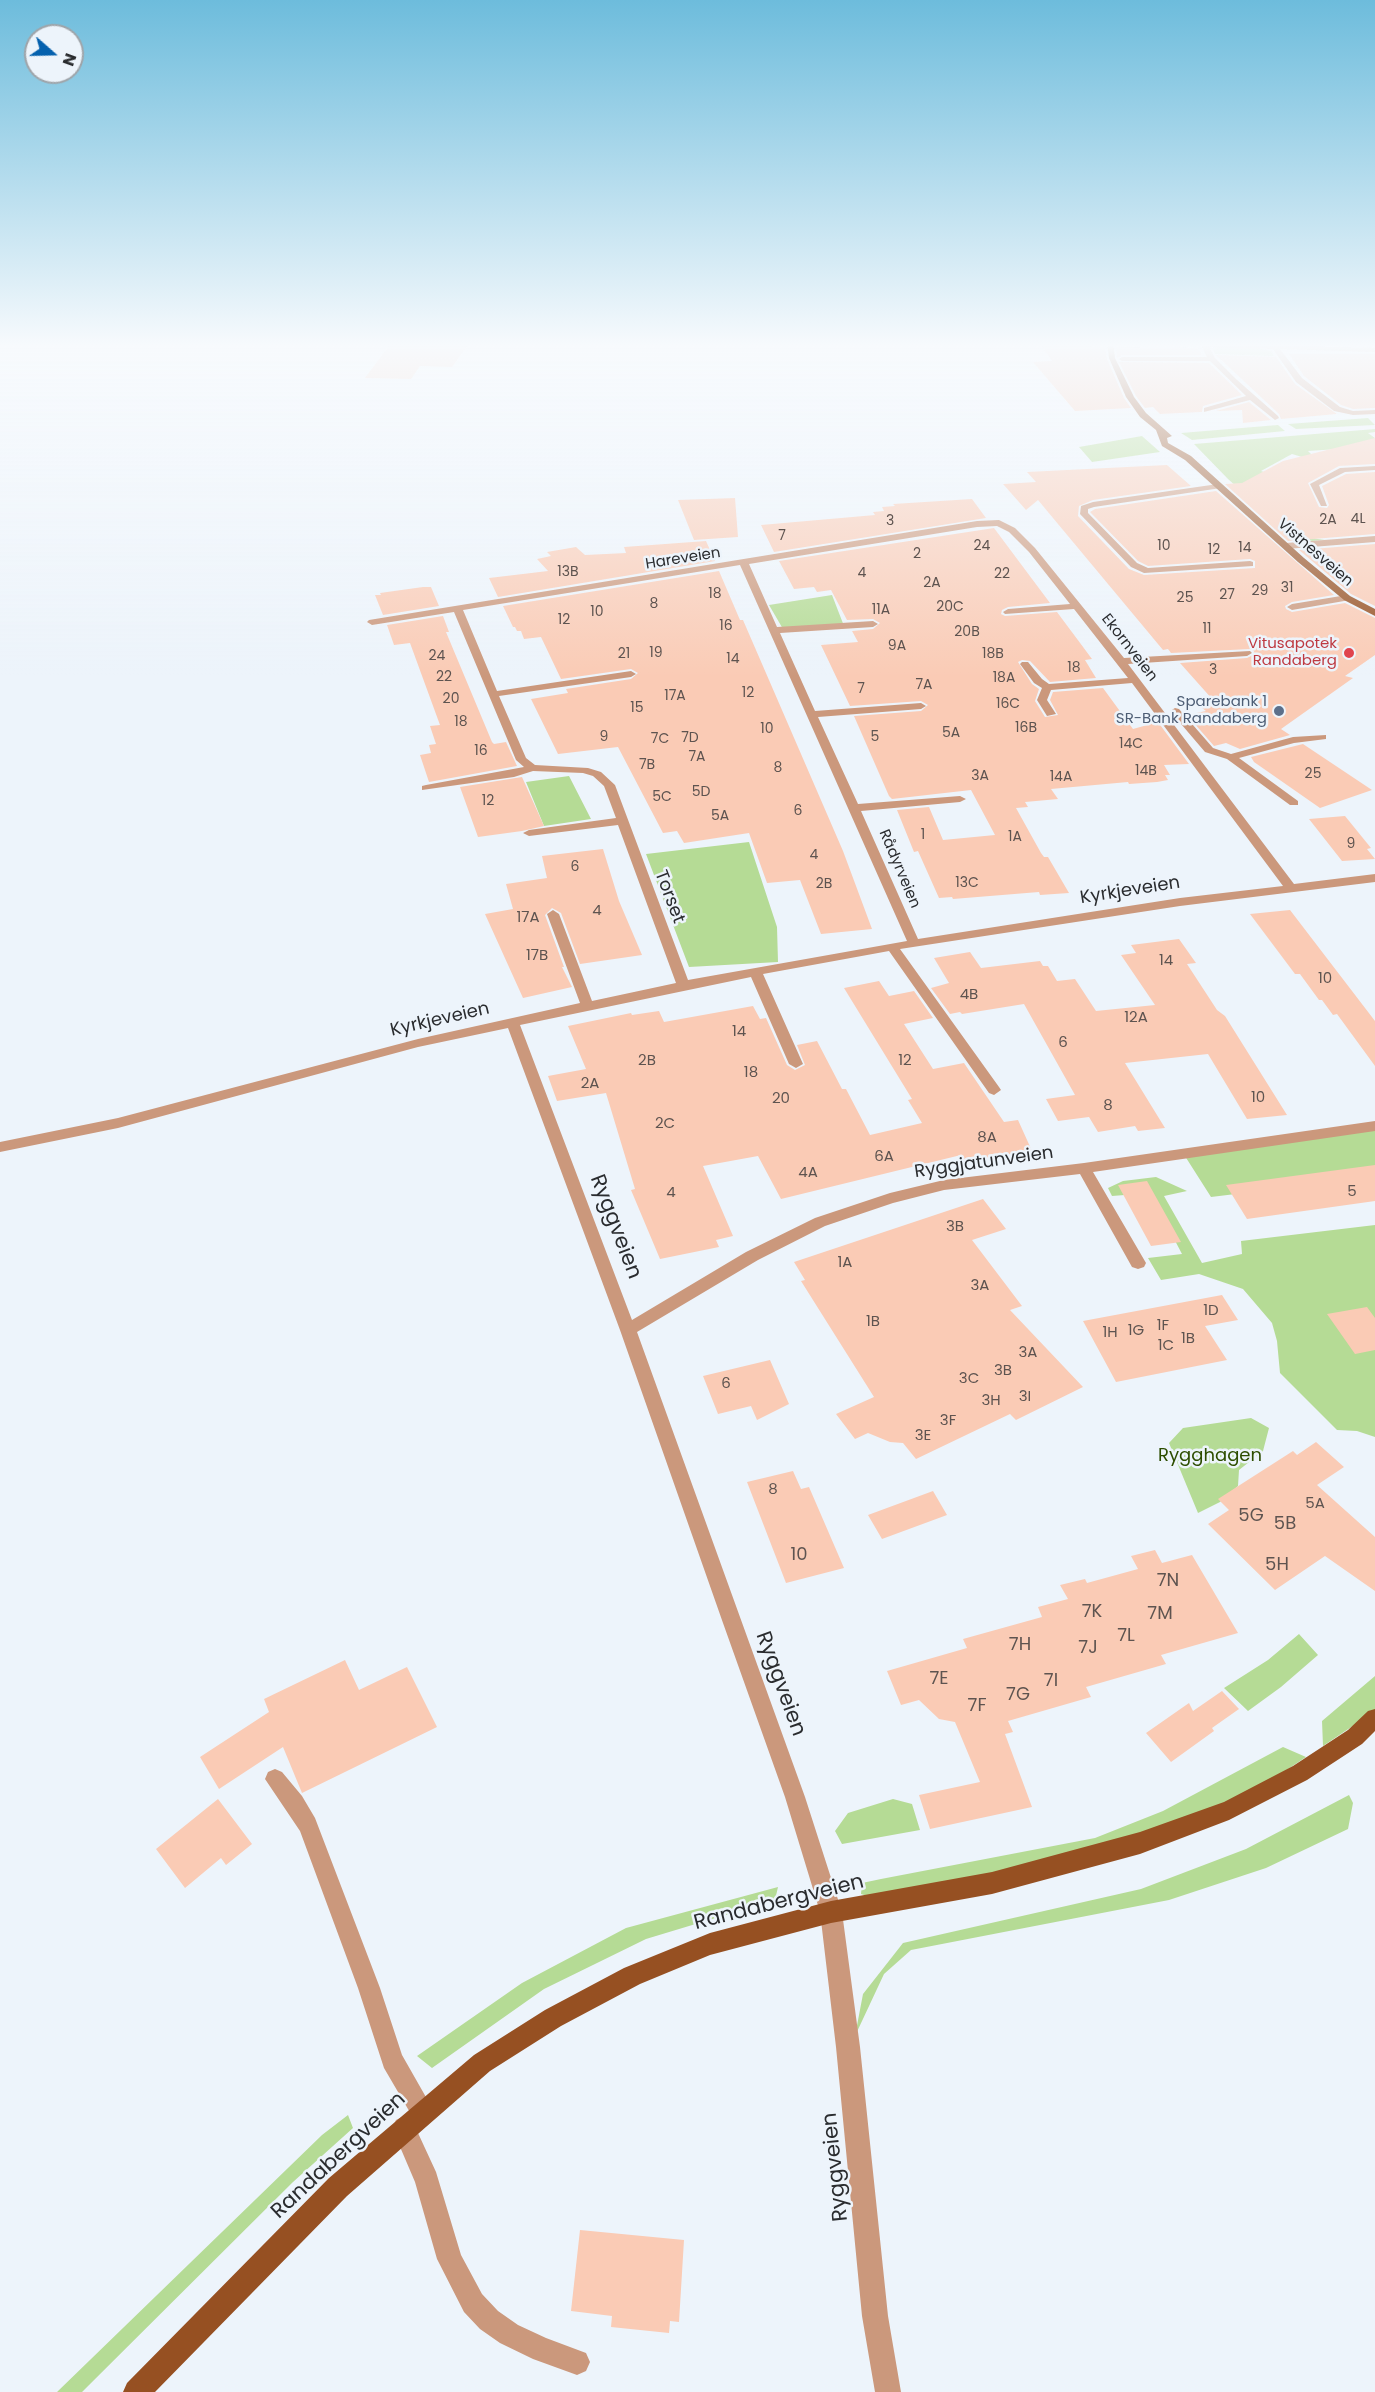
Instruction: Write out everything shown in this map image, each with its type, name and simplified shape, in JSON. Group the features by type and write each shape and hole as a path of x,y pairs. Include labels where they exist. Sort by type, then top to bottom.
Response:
{"main road":[{"name":"Vistnesveien","path":"1181,454 1347,598 1375,613"},
{"name":"Randabergveien","path":"136,2392 338,2187 482,2063 553,2018 632,1976 710,1944 831,1912 992,1883 1140,1843 1229,1810 1300,1773 1355,1737 1375,1718"}],"street":[{"path":"1323,504 1314,484 1343,470 1375,468"},
{"path":"1218,486 1094,505 1084,508 1084,514 1134,565 1147,571 1250,564"},
{"name":"Hareveien","path":"372,622 458,610 977,524 999,523"},
{"name":"Ekornveien","path":"999,523 1012,530 1032,550 1121,661 1290,887"},
{"path":"1286,546 1375,539"},
{"name":"Rådyrveien","path":"744,562 856,808 914,943"},
{"path":"1292,607 1347,598"},
{"path":"1008,612 1076,606"},
{"path":"458,610 522,760 532,768"},
{"path":"774,630 873,624"},
{"path":"1121,661 1247,652"},
{"path":"1025,664 1038,681 1047,687 1135,680"},
{"path":"495,694 631,674"},
{"path":"1047,687 1042,700 1051,714"},
{"path":"813,714 921,706"},
{"path":"1175,711 1209,750 1231,757 1294,803"},
{"path":"1231,757 1293,740 1322,737"},
{"name":"Torset","path":"426,788 514,774 532,768 584,770 597,774 609,785 683,985"},
{"name":"Rådyrveien","path":"856,808 960,799"},
{"path":"529,833 621,821"},
{"name":"Kyrkjeveien","path":"0,1147 118,1123 418,1043 683,985 914,943 1180,902 1290,887 1375,879"},
{"path":"554,914 587,1005"},
{"path":"892,947 994,1090"},
{"path":"754,972 796,1064"},
{"name":"Ryggveien","path":"512,1021 628,1330 795,1797 831,1912 848,2047 875,2316 888,2392"},
{"name":"Ryggjatunveien","path":"628,1330 752,1256 820,1222 890,1198 944,1185 1084,1168 1324,1131 1375,1126"},
{"path":"1084,1168 1138,1263"},
{"path":"275,1779 295,1803 308,1826 369,1988 413,2121 427,2181 450,2259 473,2302 489,2320 509,2334 542,2350 577,2362"}],"green space":[{"path":"1085,454 1149,454 1092,462"},
{"path":"1203,454 1311,454 1312,455 1302,457 1292,454 1261,471 1286,479 1311,538 1325,540 1312,541 1291,536"},
{"path":"832,595 844,626 783,629 769,605"},
{"path":"569,776 591,819 544,826 526,782"},
{"path":"749,842 777,927 778,962 689,967 646,854"},
{"path":"1375,1126 1375,1177 1211,1197 1183,1153"},
{"path":"1156,1177 1187,1191 1164,1196 1202,1263 1242,1254 1241,1241 1375,1225 1375,1437 1357,1431 1337,1430 1280,1373 1277,1341 1272,1323 1243,1289 1199,1274 1161,1280 1148,1258 1182,1254 1150,1193 1112,1196 1108,1188 1123,1181"},
{"name":"Rygghagen","path":"1251,1418 1269,1428 1263,1451 1239,1470 1238,1486 1220,1502 1198,1513 1169,1443 1183,1428"},
{"path":"1299,1634 1318,1655 1281,1687 1248,1711 1224,1688 1268,1660"},
{"path":"1375,1676 1375,1711 1323,1746 1322,1721"},
{"path":"1283,1747 1306,1757 1258,1789 1142,1839 876,1899 861,1894 862,1883 1095,1838 1163,1811"},
{"path":"1349,1795 1353,1803 1348,1829 1266,1868 1169,1900 911,1950 884,1974 855,2036 863,1994 903,1943 1141,1889 1246,1849"},
{"path":"893,1799 912,1804 920,1830 842,1844 835,1831 848,1813"},
{"path":"778,1887 775,1900 646,1939 544,1989 432,2068 417,2056 522,1983 626,1928"},
{"path":"348,2115 353,2128 293,2182 82,2392 57,2392 322,2135"}],"building":[{"path":"1312,454 1375,454 1375,464 1339,466 1308,483 1319,507 1327,508 1329,505 1322,486 1346,474 1375,472 1375,534 1288,541 1225,484 1242,483 1283,461"},
{"path":"1167,465 1191,486 1093,500 1079,506 1078,516 1129,569 1144,575 1255,568 1255,561 1250,559 1148,566 1138,561 1090,512 1095,509 1216,491 1334,595 1292,602 1285,606 1286,609 1292,612 1345,603 1375,618 1375,655 1345,676 1353,678 1281,729 1290,735 1240,749 1226,743 1214,746 1187,715 1206,711 1197,704 1213,700 1180,663 1247,658 1253,655 1254,651 1250,649 1171,653 1168,649 1163,650 1038,500 1026,510 1003,484 1036,482 1027,472"},
{"path":"735,498 738,537 694,540 678,500"},
{"path":"972,499 986,518 774,552 761,525 875,515 873,512 884,511 882,507 895,506 893,504"},
{"path":"994,528 1050,603 1008,607 1002,610 1001,614 1005,616 1057,612 1092,659 1085,660 1096,678 1050,682 1030,661 1018,662 1032,684 1039,689 1035,701 1045,717 1058,715 1050,700 1053,692 1103,688 1133,729 1158,722 1189,764 1164,765 1170,775 1165,775 1168,780 1051,789 1058,799 1025,802 1028,807 1016,808 1041,853 1044,857 1048,857 1069,893 1040,895 1039,892 953,899 952,897 939,898 918,851 914,852 897,810 929,807 943,840 995,835 971,790 892,799 889,796 854,716 921,711 928,705 921,701 850,706 821,645 858,642 852,631 873,629 880,623 873,619 847,620 831,590 817,592 814,587 794,589 779,561"},
{"path":"706,541 715,561 498,597 489,578 548,571 537,559 551,556 547,552 576,547 585,555 626,553 624,547"},
{"path":"1375,544 1375,606 1351,594 1299,550"},
{"path":"719,571 740,620 743,620 843,851 872,929 821,934 800,880 767,883 749,833 684,843 677,831 663,833 618,747 558,754 531,699 568,693 566,689 631,679 638,673 631,669 561,679 541,637 524,639 521,631 513,627 503,606"},
{"path":"431,587 439,606 383,615 375,595"},
{"path":"443,616 449,632 446,632 492,742 494,744 506,742 517,766 429,782 420,755 431,753 429,745 436,744 430,726 440,725 410,643 394,645 387,625"},
{"path":"1303,744 1372,790 1320,808 1254,762 1251,757"},
{"path":"522,777 544,826 478,837 460,787"},
{"path":"1345,816 1371,848 1367,849 1375,859 1342,861 1309,819"},
{"path":"603,849 619,901 642,955 580,964 561,913 552,908 545,915 564,967 562,967 572,987 523,998 485,914 513,909 506,884 547,878 542,856"},
{"path":"1290,910 1375,1021 1375,1066 1337,1014 1333,1015 1300,974 1295,974 1250,914"},
{"path":"1179,939 1196,963 1187,964 1217,1010 1225,1016 1287,1115 1247,1119 1208,1054 1125,1063 1165,1128 1138,1131 1135,1126 1098,1132 1089,1117 1058,1121 1046,1099 1075,1095 1024,1004 950,1014 931,988 949,983 934,958 970,952 981,968 1040,961 1043,966 1048,966 1057,981 1075,979 1096,1011 1155,1005 1121,955 1136,953 1131,945"},
{"path":"879,981 889,996 914,991 933,1018 904,1024 933,1069 964,1063 1004,1122 1018,1120 1032,1151 963,1161 961,1155 781,1199 758,1156 703,1166 733,1236 716,1240 719,1247 660,1259 631,1190 635,1189 606,1093 557,1101 548,1076 586,1069 568,1026 631,1013 632,1015 659,1011 664,1022 753,1006 760,1019 766,1018 787,1065 795,1070 805,1065 797,1045 817,1041 870,1135 922,1123 908,1100 912,1099 844,988"},
{"path":"1375,1165 1375,1201 1247,1219 1226,1185"},
{"path":"1147,1181 1181,1242 1151,1246 1118,1185"},
{"path":"983,1199 1006,1229 972,1240 1022,1306 1010,1310 1083,1387 1016,1420 1010,1414 916,1459 903,1443 890,1442 868,1433 855,1439 836,1414 874,1397 801,1281 805,1280 794,1262"},
{"path":"1222,1295 1238,1320 1205,1326 1227,1360 1116,1382 1083,1321"},
{"path":"1367,1307 1375,1318 1375,1350 1355,1354 1327,1314"},
{"path":"770,1360 789,1404 757,1420 751,1406 718,1414 703,1376"},
{"path":"1316,1442 1344,1467 1317,1485 1375,1537 1375,1591 1325,1556 1275,1590 1208,1524 1229,1510 1218,1499 1293,1451 1297,1455"},
{"path":"793,1471 801,1489 809,1487 844,1568 786,1583 747,1482"},
{"path":"933,1491 947,1515 882,1539 868,1515"},
{"path":"1155,1550 1162,1563 1192,1555 1238,1633 1161,1655 1166,1664 1086,1687 1091,1697 1008,1721 1013,1732 1005,1734 1032,1807 930,1829 919,1795 980,1782 955,1722 939,1719 919,1700 901,1705 887,1671 967,1648 963,1639 1042,1617 1038,1607 1068,1599 1060,1585 1085,1579 1087,1583 1138,1569 1131,1556"},
{"path":"345,1660 359,1690 407,1667 437,1727 302,1793 283,1747 219,1789 200,1757 269,1712 264,1699"},
{"path":"1222,1691 1239,1709 1212,1728 1214,1731 1171,1762 1146,1733 1189,1703 1193,1711"},
{"path":"218,1799 252,1844 226,1865 221,1858 185,1888 156,1849"},
{"path":"580,2230 684,2240 679,2322 670,2321 669,2333 611,2327 612,2316 571,2311"}],"place":[{"name":"Vitusapotek Randaberg","path":"1349,653"},
{"name":"Sparebank 1 SR-Bank Randaberg","path":"1279,711"}]}
